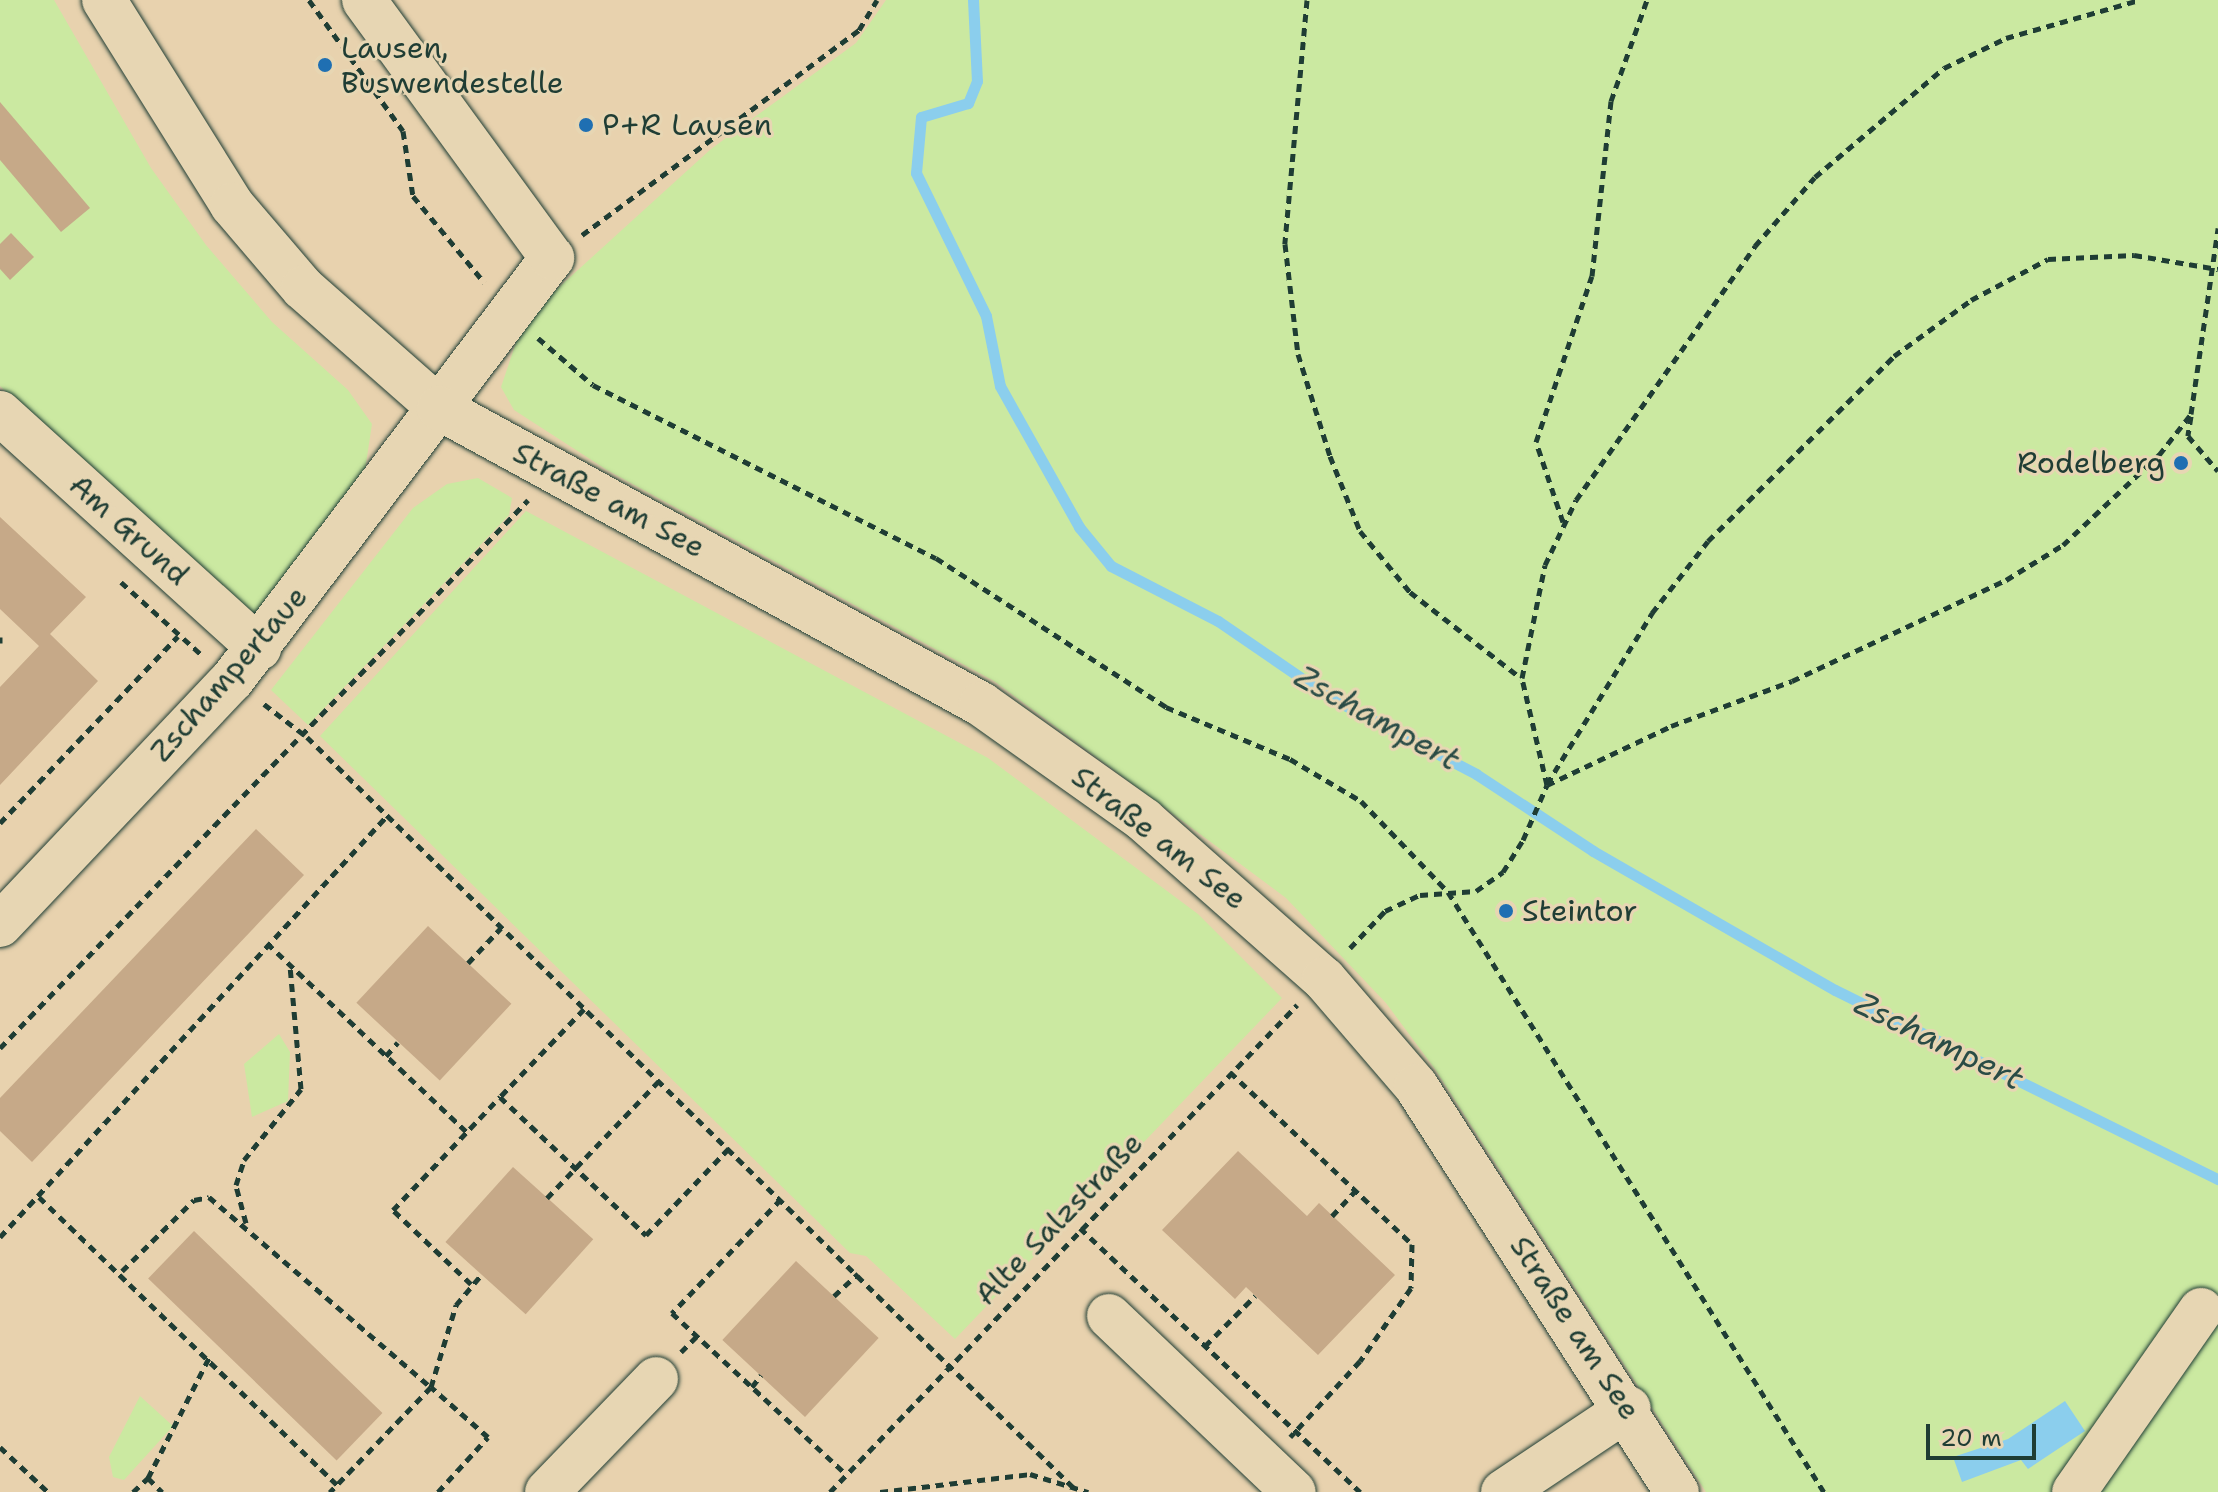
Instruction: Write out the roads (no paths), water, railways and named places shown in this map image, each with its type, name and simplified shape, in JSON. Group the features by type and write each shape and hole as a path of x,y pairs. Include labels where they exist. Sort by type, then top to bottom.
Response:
{"main road":[{"name":"Straße am See","path":"104,0 232,205 303,288 439,408 981,704 1144,820 1324,979 1416,1086 1629,1408 1677,1492"},
{"path":"364,0 552,258 507,311 439,408"},
{"name":"Zschampertaue","path":"0,925 245,664 439,408"},
{"name":"Am Grund","path":"0,413 245,664"},
{"path":"2074,1492 2201,1310"},
{"path":"1109,1316 1280,1478"},
{"path":"547,1492 656,1379"},
{"path":"1503,1492 1629,1408"}],"water":[{"path":"2065,1401 2085,1431 2028,1469 2021,1460 1962,1482 1953,1457 2008,1439"}],"waterway":[{"name":"Zschampert","path":"973,0 977,81 968,103 921,117 916,173 986,316 1000,386 1079,527 1111,566 1218,621 1329,697 1476,774 1593,851 1835,990 2218,1179"}],"place":[{"name":"Lausen, Buswendestelle","path":"325,65"},
{"name":"P+R Lausen","path":"586,125"},
{"name":"Rodelberg","path":"2181,463"},
{"name":"Steintor","path":"1506,911"}]}
